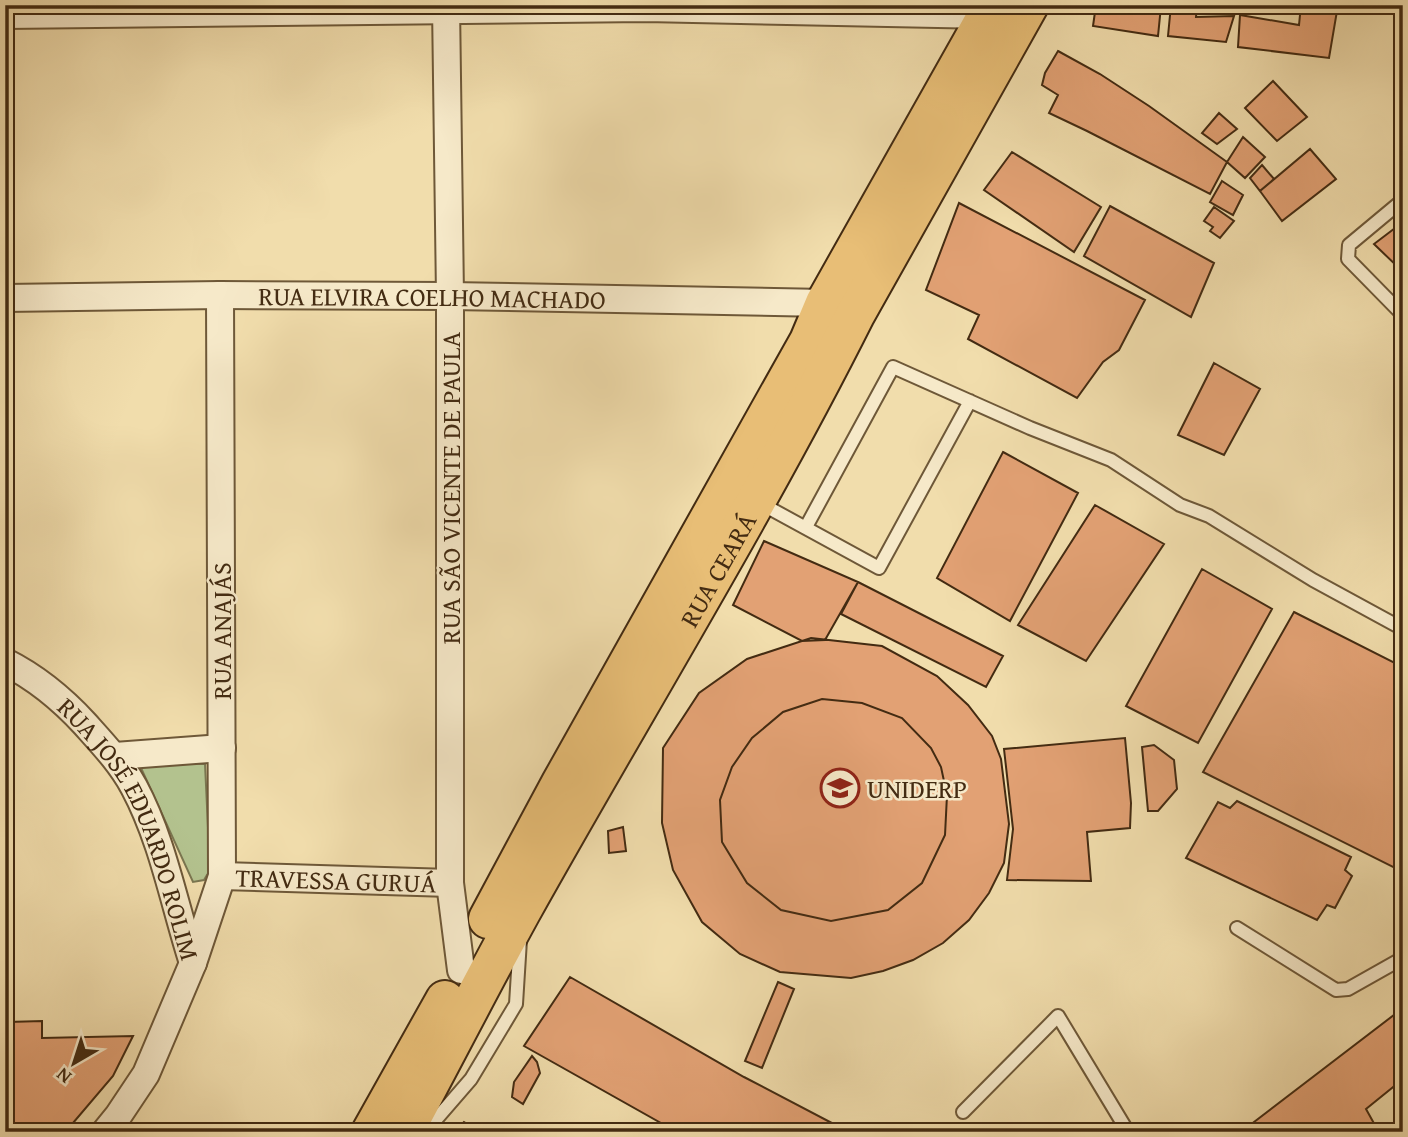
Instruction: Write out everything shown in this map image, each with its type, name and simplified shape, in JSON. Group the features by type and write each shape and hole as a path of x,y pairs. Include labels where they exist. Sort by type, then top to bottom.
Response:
{"main road":[{"name":"RUA CEARÁ","path":"407,1131 461,970 561,783 809,341 840,309 1028,5"},
{"name":"RUA CEARÁ","path":"407,1131 521,912 755,500 840,309 991,10"}],"street":[{"path":"5,15 446,8 991,10"},
{"name":"RUA SÃO VICENTE DE PAULA","path":"446,8 450,296 450,883 461,970"},
{"name":"RUA ANAJÁS","path":"193,963 222,876 220,295"},
{"name":"RUA ELVIRA COELHO MACHADO","path":"5,298 450,296 840,309"},
{"name":"RUA JOSÉ EDUARDO ROLIM","path":"5,662 23,671 61,698 114,756 134,787 155,834 193,963 146,1074 105,1132"},
{"path":"114,756 222,748"},
{"name":"TRAVESSA GURUÁ","path":"222,876 450,883"}],"lane":[{"path":"1403,200 1349,245 1348,259 1403,315"},
{"path":"806,527 894,367 1030,428 1111,460 1180,505 1209,516 1312,580 1403,629"},
{"path":"755,500 879,568 970,401"},
{"path":"1237,928 1336,990 1348,989 1403,958"},
{"path":"963,1112 1058,1016 1128,1132"}],"green space":[{"path":"145,760 205,764 210,870 204,880 193,882 141,768"}],"building":[{"path":"1096,5 1161,6 1158,36 1093,26"},
{"path":"1171,5 1197,5 1196,17 1234,16 1226,42 1168,36"},
{"path":"1301,5 1338,5 1329,58 1238,47 1240,15 1299,25"},
{"path":"1058,51 1149,106 1227,162 1210,194 1049,113 1058,95 1042,85 1045,73"},
{"path":"1273,81 1307,117 1277,141 1245,108"},
{"path":"1219,113 1237,129 1217,144 1202,133"},
{"path":"1243,137 1265,157 1245,178 1227,162"},
{"path":"1310,149 1336,179 1282,221 1260,191"},
{"path":"1012,152 1101,207 1074,252 984,190"},
{"path":"1262,165 1274,179 1260,191 1250,178"},
{"path":"1222,181 1243,195 1233,215 1210,202"},
{"path":"959,203 1145,300 1119,350 1103,362 1077,398 968,339 979,315 926,290"},
{"path":"1110,206 1214,263 1191,317 1084,256"},
{"path":"1214,207 1234,221 1220,238 1210,231 1213,227 1204,221"},
{"path":"1403,222 1403,272 1374,244"},
{"path":"1214,363 1260,389 1224,455 1178,435"},
{"path":"1003,452 1078,493 1010,621 937,578"},
{"path":"1095,505 1164,544 1086,661 1018,625"},
{"path":"764,541 858,582 825,640 802,641 733,605"},
{"path":"1202,569 1272,609 1198,743 1126,706"},
{"path":"858,582 1003,656 986,687 841,614"},
{"path":"1294,612 1403,667 1403,872 1203,772"},
{"path":"811,638 882,646 937,676 968,705 992,736 1001,759 1009,824 1004,863 989,893 969,920 943,943 913,960 883,971 851,978 780,972 740,954 702,922 673,870 662,823 663,748 699,693 747,659","holes":["822,699 862,703 902,718 931,748 941,767 947,795 945,835 922,883 888,910 831,921 781,910 747,883 722,842 720,800 732,767 752,738 783,712"]},
{"path":"822,699 862,703 902,718 931,748 941,767 947,795 945,835 922,883 888,910 831,921 781,910 747,883 722,842 720,800 732,767 752,738 783,712"},
{"path":"1125,738 1131,803 1130,828 1087,832 1091,881 1007,880 1013,829 1004,749"},
{"path":"1154,745 1174,760 1177,789 1158,811 1148,811 1142,747"},
{"path":"1237,801 1351,857 1345,870 1352,876 1335,908 1327,905 1317,920 1186,858 1218,802 1230,808"},
{"path":"623,827 626,851 609,853 608,831"},
{"path":"570,977 744,1077 849,1132 677,1132 524,1046"},
{"path":"778,982 794,989 762,1068 745,1061"},
{"path":"1403,1008 1403,1079 1366,1109 1376,1127 1370,1132 1241,1132"},
{"path":"42,1021 42,1038 133,1036 113,1076 63,1132 5,1132 5,1036 9,1036 8,1022"},
{"path":"532,1056 540,1073 523,1104 512,1097 514,1082"},
{"path":"464,1122 480,1131 480,1132 454,1132"}],"place":[{"name":"UNIDERP","path":"840,788"}]}
